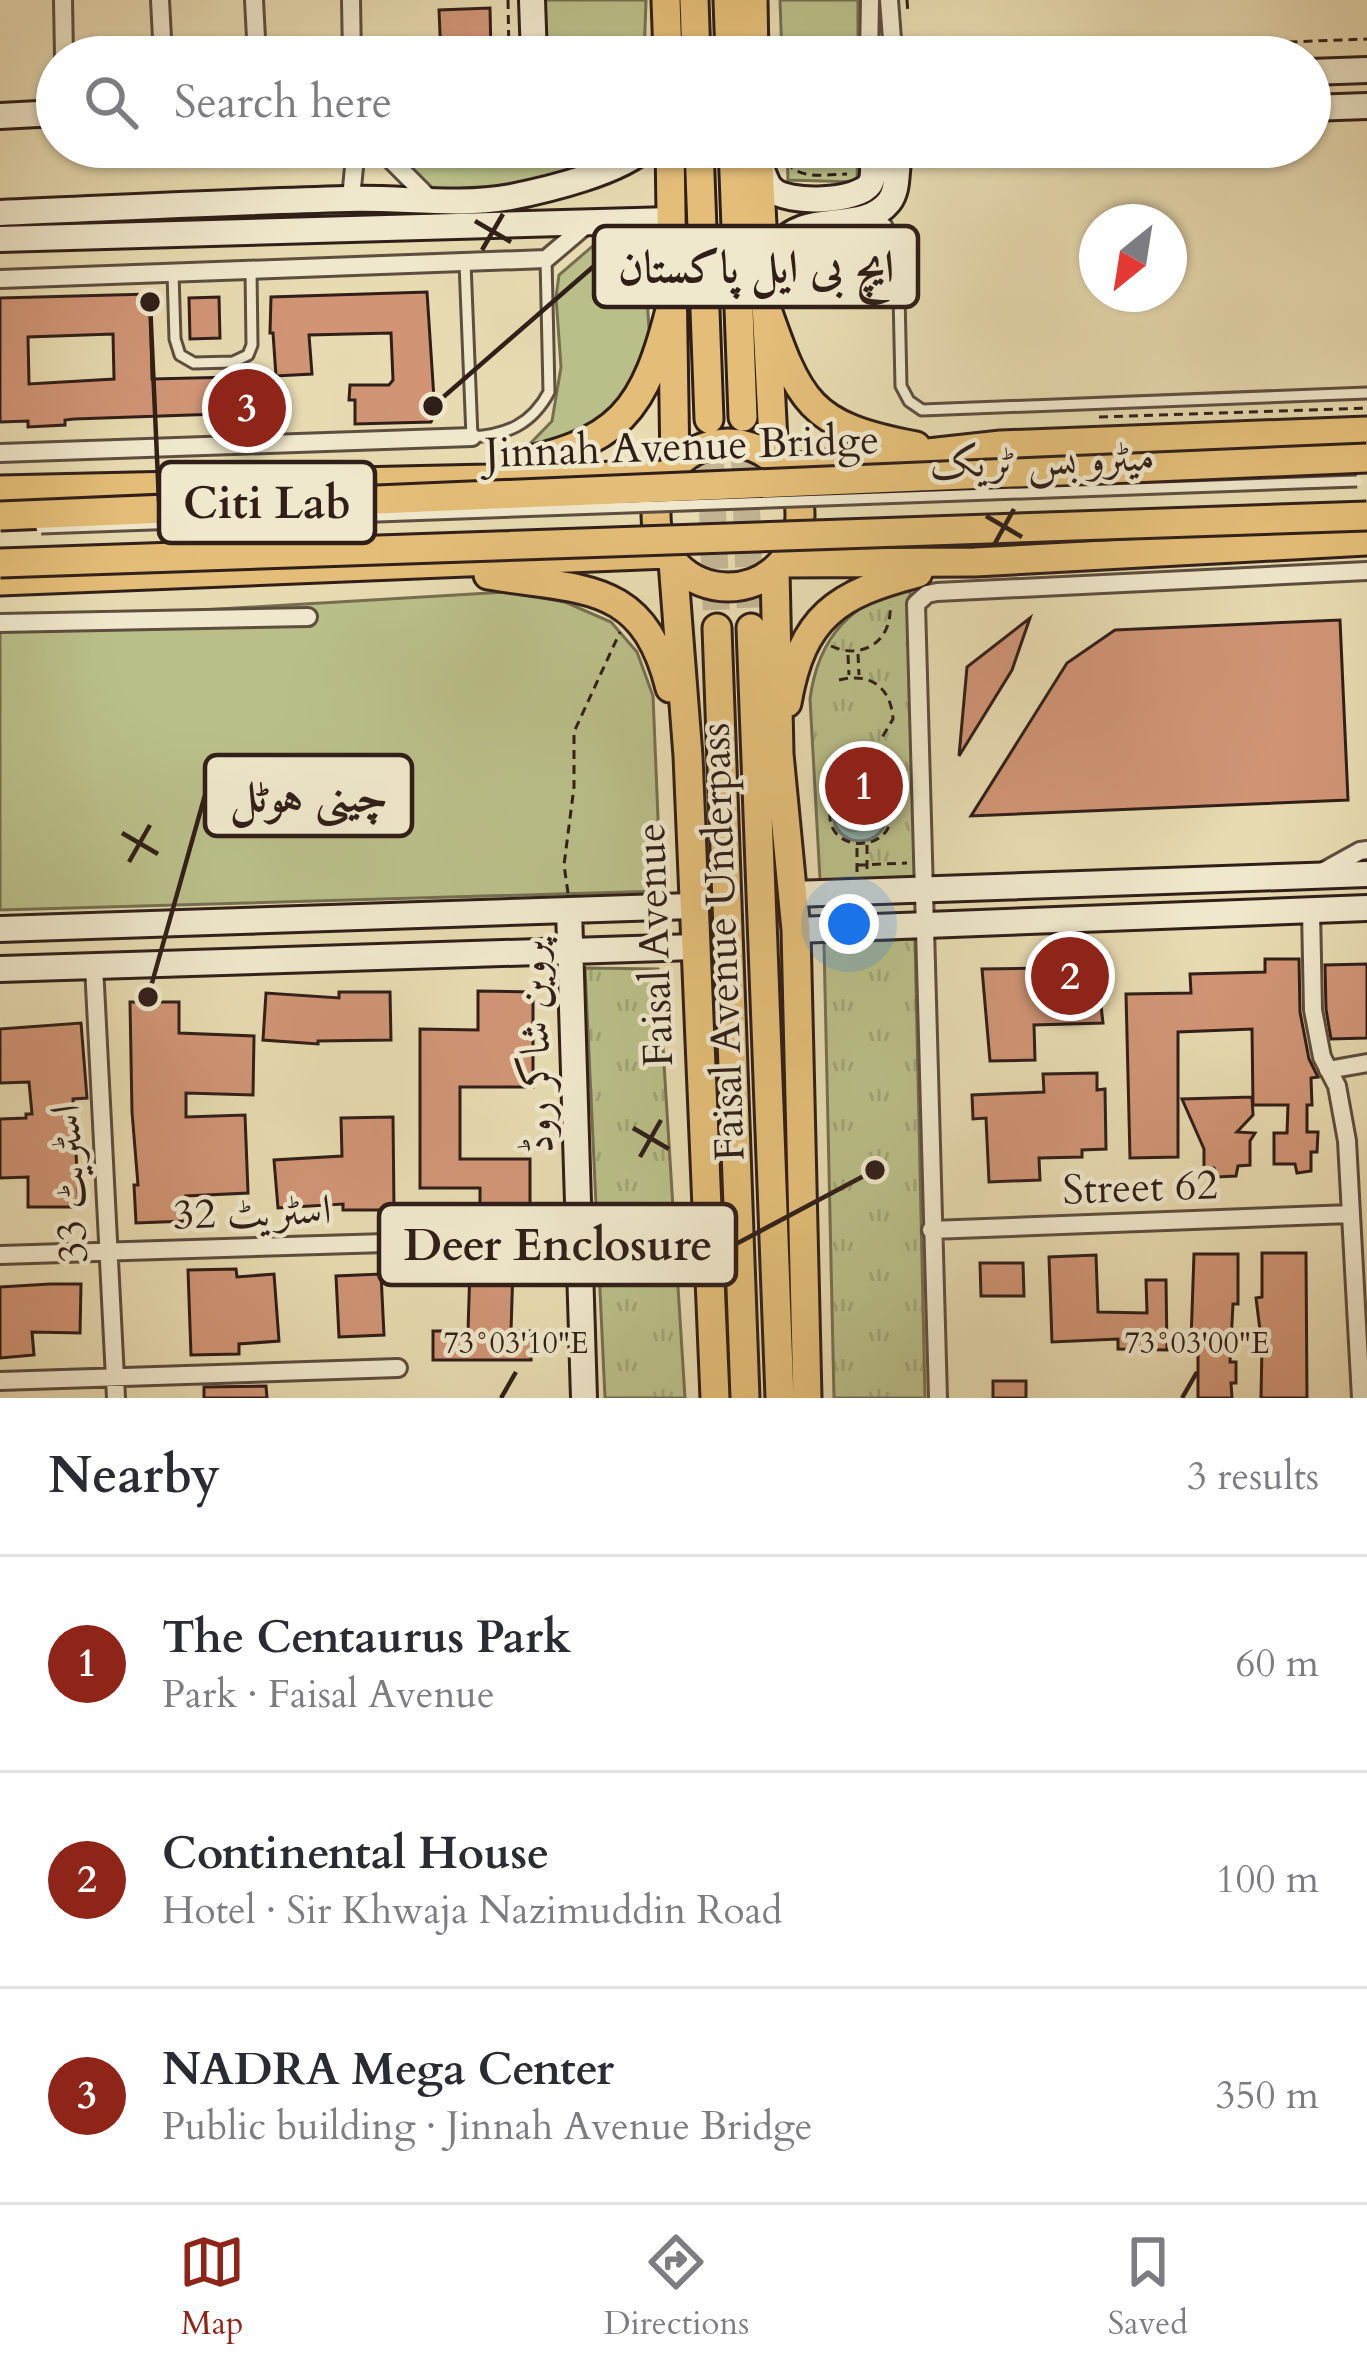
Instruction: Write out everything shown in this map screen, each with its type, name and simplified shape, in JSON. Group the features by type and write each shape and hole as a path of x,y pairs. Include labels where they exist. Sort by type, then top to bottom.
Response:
{"main road":[{"path":"532,0 533,36"},
{"path":"666,0 667,36"},
{"path":"694,0 695,36"},
{"path":"728,0 729,36"},
{"path":"753,0 754,36"},
{"path":"1331,71 1367,70"},
{"path":"1331,108 1367,106"},
{"path":"0,116 36,114"},
{"path":"0,213 351,198 434,203 509,197 609,168"},
{"path":"670,168 671,471"},
{"path":"700,168 709,419"},
{"path":"743,417 757,168"},
{"path":"759,168 766,340 778,464"},
{"path":"764,168 771,189 823,210 868,218 887,205 894,193 897,168"},
{"path":"873,168 874,178 866,189 823,210 777,247 764,291 796,383 827,420 862,435 920,447 1367,431"},
{"path":"0,239 671,220"},
{"path":"674,311 683,348 687,422 693,429 759,425 760,357 766,340"},
{"path":"439,477 525,461 612,429 644,391 674,311"},
{"path":"712,445 755,448 778,464 794,486 800,506 794,546 778,567 755,582 733,587 690,577 670,558 658,535 659,494 671,471 692,453 712,445"},
{"path":"778,464 1000,445"},
{"path":"0,490 671,471"},
{"name":"Jinnah Avenue Bridge","path":"12,522 1364,474"},
{"path":"0,562 1367,516"},
{"path":"778,567 1361,544"},
{"path":"0,581 670,558"},
{"name":"Faisal Avenue","path":"670,558 688,756 715,1398"},
{"path":"779,754 791,681 815,627 845,597 877,583 975,562"},
{"path":"435,566 590,591 625,607 650,631 664,662 688,756"},
{"path":"778,567 779,754 796,930 807,1398"},
{"path":"688,756 695,611 706,600 743,598 756,599 775,612"},
{"name":"Faisal Avenue Underpass","path":"717,628 745,1398"},
{"name":"Faisal Avenue Underpass","path":"751,628 780,1398"},
{"path":"794,894 1367,874"},
{"path":"968,887 973,923"},
{"path":"0,929 692,906"},
{"path":"796,930 1367,908"},
{"name":"پروین شاکر روڈ","path":"569,910 584,1398"},
{"path":"0,969 695,947"}],"street":[{"path":"63,0 64,36"},
{"path":"160,0 162,36"},
{"path":"254,0 256,36"},
{"path":"351,0 352,36"},
{"path":"869,36 870,0"},
{"path":"890,0 891,36"},
{"path":"351,198 354,168"},
{"path":"399,168 454,225"},
{"path":"0,279 546,260 593,219"},
{"path":"0,453 472,437"},
{"path":"938,1398 915,610 921,598 938,592 1367,572"},
{"path":"0,623 308,617"},
{"path":"1316,876 1367,850"},
{"path":"1311,910 1313,1010 1322,1057 1337,1086 1347,1141 1361,1398"},
{"name":"اسٹریٹ 33","path":"94,967 116,1398"},
{"path":"1328,1070 1367,1063"},
{"name":"Street 62","path":"931,1230 1351,1214"},
{"name":"اسٹریٹ 32","path":"0,1256 579,1237"},
{"path":"0,1381 398,1368"}],"lane":[{"path":"868,218 886,224 898,249 901,386 922,410 1367,393"},
{"path":"465,263 472,437 511,432 547,398 551,379 546,260"},
{"path":"173,273 176,339 180,355 194,363 244,359 252,345 251,271"}],"path":[{"path":"508,0 508,36"},
{"path":"907,0 908,16"},
{"path":"1331,40 1367,39"},
{"path":"792,168 800,174 852,172"},
{"path":"1082,417 1367,408"},
{"path":"815,627 830,646 847,652 877,644 889,627 891,607 877,583"},
{"path":"569,910 564,866 574,787 574,732 624,625 625,607"},
{"path":"847,652 849,677"},
{"path":"858,652 859,677"},
{"path":"839,680 859,677 878,684 890,700 893,719 880,741"},
{"path":"834,798 830,807 839,836 867,844 889,827 891,813 885,796"},
{"path":"857,844 862,892"},
{"path":"862,892 867,844"},
{"path":"857,865 908,865 908,847"}],"green space":[{"path":"542,0 646,0 645,36 543,36"},
{"path":"780,0 858,0 858,36 781,36"},
{"path":"403,168 590,168 487,193 416,187"},
{"path":"788,168 857,168 857,182 788,180"},
{"path":"602,238 628,241 644,252 650,344 631,404 580,442 523,451 552,421 561,367 559,275"},
{"path":"910,585 915,886 824,883 820,879 810,699 814,677 841,626 871,602"},
{"path":"506,592 565,602 611,622 637,652 653,696 661,891 0,910 0,622"},
{"path":"915,939 925,1398 834,1398 824,943"},
{"path":"585,968 658,969 685,1398 605,1398"}],"water":[{"path":"860,787 879,795 887,814 879,833 860,841 841,833 833,814 841,795"}],"building":[{"path":"490,8 491,36 440,36 439,10"},
{"path":"427,292 435,414 431,422 355,424 350,385 389,385 393,380 391,333 309,335 312,374 276,376 271,297"},
{"path":"150,294 152,379 273,376 275,412 74,419 65,420 65,425 28,427 28,421 0,422 0,298","holes":["113,334 114,379 29,384 28,337"]},
{"path":"219,297 220,338 190,339 189,298"},
{"path":"1030,618 1012,670 959,756 967,667"},
{"path":"1340,620 1348,800 971,816 1067,663 1115,630"},
{"path":"1072,953 1073,962 1089,961 1089,971 1097,971 1103,1023 1034,1025 1035,1060 990,1061 982,969 1045,968 1045,954"},
{"path":"1265,959 1299,959 1300,1012 1309,1059 1318,1077 1311,1078 1312,1105 1307,1105 1307,1132 1318,1132 1311,1171 1297,1173 1295,1164 1274,1164 1274,1133 1287,1133 1288,1105 1253,1105 1252,1029 1178,1032 1178,1157 1130,1158 1126,994 1191,993 1190,974 1265,972"},
{"path":"1367,964 1367,1038 1331,1039 1325,965"},
{"path":"478,991 533,992 533,1087 460,1087 460,1159 530,1159 530,1210 480,1210 480,1188 420,1188 420,1029 478,1030"},
{"path":"339,992 390,992 391,1040 318,1044 263,1040 266,993 339,998"},
{"path":"130,1002 179,1002 179,1033 254,1036 253,1095 186,1093 186,1117 245,1115 248,1193 186,1196 187,1221 136,1223"},
{"path":"81,1023 87,1098 73,1099 79,1207 28,1207 28,1177 0,1178 0,1119 32,1114 29,1082 0,1083 0,1029"},
{"path":"1097,1073 1097,1090 1105,1089 1106,1149 1082,1150 1082,1157 1039,1158 1040,1180 989,1182 986,1118 973,1119 972,1095 1044,1092 1043,1074"},
{"path":"1252,1097 1253,1115 1237,1132 1255,1133 1250,1141 1250,1165 1238,1166 1236,1176 1217,1177 1214,1168 1204,1168 1204,1149 1182,1099"},
{"path":"393,1117 394,1210 343,1210 343,1204 278,1208 274,1160 342,1156 341,1118"},
{"path":"1262,1253 1306,1253 1307,1398 1261,1398 1256,1298 1262,1297"},
{"path":"1194,1254 1238,1254 1232,1398 1198,1398 1198,1342 1191,1341"},
{"path":"1096,1255 1098,1312 1147,1313 1146,1280 1166,1280 1167,1350 1118,1349 1118,1339 1052,1342 1049,1257"},
{"path":"980,1263 1023,1263 1024,1296 981,1296"},
{"path":"470,1267 513,1268 511,1331 531,1331 531,1360 433,1360 433,1331 468,1331"},
{"path":"236,1269 237,1277 274,1274 279,1341 239,1344 239,1354 191,1355 188,1270"},
{"path":"381,1274 384,1335 339,1337 336,1276"},
{"path":"81,1284 80,1333 32,1332 34,1355 0,1358 0,1287"},
{"path":"993,1381 1026,1381 1026,1398 993,1398"},
{"path":"266,1386 267,1398 204,1398 204,1387"}],"tunnel":[{"path":"743,417 751,628"},
{"path":"709,419 717,628"}],"place":[{"name":"Citi Lab","path":"150,302"},
{"name":"ایچ بی ایل پاکستان","path":"433,406"},
{"name":"NADRA Mega Center","path":"247,408"},
{"name":"The Centaurus Park","path":"864,786"},
{"name":"Continental House","path":"1070,976"},
{"name":"چینی ہوٹل","path":"148,997"},
{"name":"Deer Enclosure","path":"875,1170"}]}
